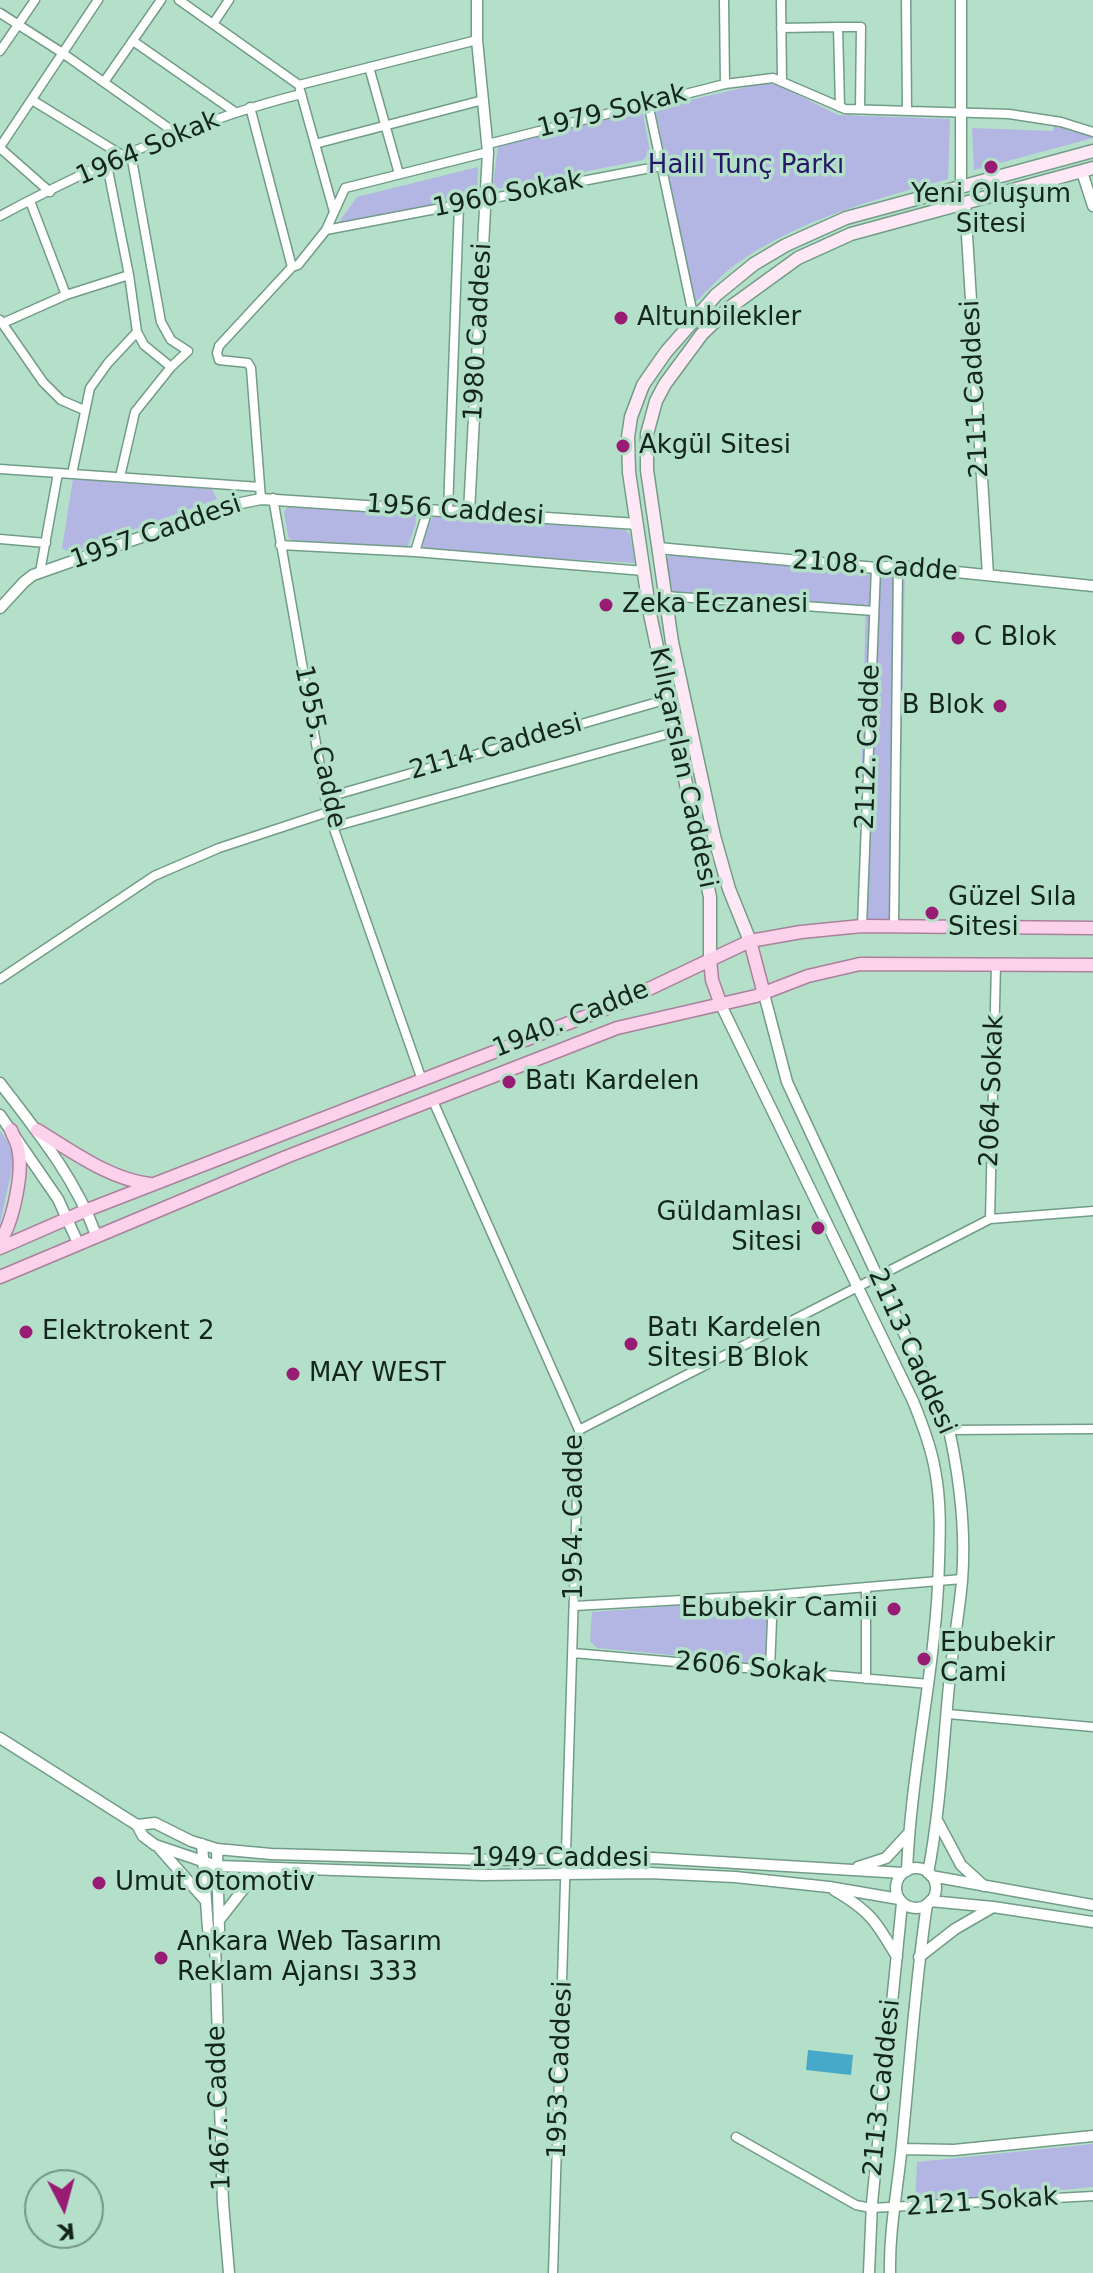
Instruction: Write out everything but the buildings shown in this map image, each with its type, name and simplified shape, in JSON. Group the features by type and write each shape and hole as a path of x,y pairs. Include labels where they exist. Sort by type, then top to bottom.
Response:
{"main road":[{"name":"Kılıçarslan Caddesi","path":"710,959 710,897 668,699 629,472 631,417 651,373 716,295 754,264 786,245 846,218 1093,151"},
{"name":"Kılıçarslan Caddesi","path":"750,941 729,889 714,836 672,642 647,470 650,417 665,384 702,334 760,283 798,258 851,234 1088,170"},
{"path":"961,187 965,203"},
{"name":"1940. Cadde","path":"0,1245 615,1005 750,941 862,926 1093,928"},
{"path":"750,941 764,994"},
{"path":"710,959 712,980 721,1005"},
{"name":"1940. Cadde","path":"0,1277 321,1142 617,1028 764,994 808,976 860,964 1093,965"},
{"path":"0,1245 11,1219 19,1171 19,1149 11,1130"},
{"path":"37,1130 100,1167 132,1182 153,1185"}],"street":[{"path":"0,51 35,0"},
{"path":"50,192 0,148 98,0"},
{"path":"104,82 161,0"},
{"path":"179,0 300,89 334,212"},
{"path":"213,24 229,0"},
{"name":"1980 Caddesi","path":"469,512 488,148 477,40 477,0"},
{"path":"724,0 725,84"},
{"path":"781,0 782,81"},
{"path":"906,0 907,110"},
{"path":"961,0 961,187"},
{"path":"0,13 177,134"},
{"path":"838,27 840,107"},
{"path":"781,28 861,27 860,109"},
{"name":"1964 Sokak","path":"0,216 177,134 235,112 369,67 477,40"},
{"path":"133,41 235,112"},
{"path":"369,67 399,174"},
{"name":"1979 Sokak","path":"260,493 250,365 222,362 217,357 218,349 292,267 298,265 326,230 347,187 648,103 725,84 773,78 840,107 961,111 1038,118 1093,132"},
{"path":"32,100 128,156 161,322 171,340 188,351 135,412 120,477"},
{"path":"315,144 483,100"},
{"path":"648,103 694,319"},
{"path":"250,107 292,267"},
{"path":"107,165 137,332 144,345 171,367"},
{"name":"1960 Sokak","path":"326,230 661,166"},
{"path":"1088,170 1093,206"},
{"path":"30,201 66,295"},
{"name":"2111 Caddesi","path":"965,203 988,575"},
{"path":"448,511 459,205"},
{"path":"84,410 61,400 43,382 1,321 66,295 129,275"},
{"path":"72,474 90,388 137,332"},
{"path":"0,469 120,477 260,493"},
{"path":"0,608 27,579 40,572 58,473"},
{"name":"1957 Caddesi","path":"40,572 260,493 273,498"},
{"name":"1956 Caddesi","path":"273,498 637,524"},
{"name":"1955. Cadde","path":"273,498 328,812 422,1080"},
{"path":"415,552 428,509"},
{"path":"0,539 46,543"},
{"path":"280,545 415,552 644,571"},
{"name":"2108. Cadde","path":"658,548 876,568 898,566 1093,586"},
{"name":"2112. Cadde","path":"894,925 898,566"},
{"name":"2112. Cadde","path":"862,926 876,568"},
{"path":"665,596 874,611"},
{"name":"2114 Caddesi","path":"325,798 668,699"},
{"name":"2114 Caddesi","path":"333,827 675,732"},
{"path":"0,979 154,876 219,848 328,812"},
{"name":"2064 Sokak","path":"990,1219 996,964"},
{"name":"2113 Caddesi","path":"764,994 787,1082 949,1430 959,1474 963,1516 962,1579 938,1822 929,1874"},
{"name":"2113 Caddesi","path":"721,1005 913,1401 929,1443 935,1470 940,1511 939,1581 905,1872"},
{"path":"0,1083 37,1130 87,1210 96,1235"},
{"name":"1954. Cadde","path":"433,1101 579,1430 568,1866"},
{"path":"0,1115 58,1199 78,1243"},
{"path":"579,1430 990,1219 1093,1211"},
{"path":"949,1430 1093,1429"},
{"path":"574,1606 773,1595 962,1579"},
{"path":"866,1587 866,1679"},
{"path":"770,1670 773,1595"},
{"name":"2606 Sokak","path":"573,1653 929,1684"},
{"path":"948,1714 1093,1727"},
{"path":"0,1738 137,1825 143,1836 206,1901"},
{"path":"938,1822 961,1865 985,1887"},
{"path":"137,1825 155,1823 217,1849"},
{"path":"843,1869 886,1858 908,1834"},
{"name":"1467. Cadde","path":"202,1844 208,1929 215,1942"},
{"path":"155,1845 217,1866"},
{"name":"1949 Caddesi","path":"217,1849 271,1854 488,1860 707,1876 829,1887 900,1901"},
{"name":"1467. Cadde","path":"217,1849 219,1921 215,1942 223,2203 229,2273"},
{"name":"1949 Caddesi","path":"217,1866 483,1875 653,1858 905,1872"},
{"name":"1953 Caddesi","path":"553,2273 568,1866"},
{"path":"219,1921 245,1887 276,1868"},
{"path":"1093,1905 985,1887 929,1874 920,1869 905,1872 896,1885 900,1901 915,1908 929,1903 993,1907 1093,1922"},
{"path":"929,1874 935,1891 929,1903"},
{"path":"829,1887 862,1907 877,1922 897,1957"},
{"name":"2113 Caddesi","path":"869,2273 871,2208 900,1901"},
{"name":"2113 Caddesi","path":"890,2273 892,2208 902,2149 919,1957 929,1903"},
{"path":"919,1957 955,1929 993,1907"},
{"path":"902,2149 954,2150 1093,2136"},
{"path":"736,2137 856,2205 871,2208"},
{"name":"2121 Sokak","path":"871,2208 1093,2196"}],"green space":[{"name":"Halil Tunç Parkı","path":"764,83 778,85 838,115 950,119 948,179 838,212 786,235 736,264 695,303 655,108"},
{"path":"637,110 643,114 650,152 643,160 505,188 493,185 498,146"},
{"path":"1054,125 1093,138 974,170 972,128 1053,131"},
{"path":"478,167 477,201 334,229 357,197"},
{"path":"79,477 212,489 217,499 70,553 62,548 73,479"},
{"path":"288,507 415,515 416,523 405,548 292,540 288,537 284,511"},
{"path":"435,516 626,530 630,535 635,563 424,551 422,546 431,519"},
{"path":"672,553 866,575 905,567 898,920 858,921 866,597 864,609 671,595 665,560"},
{"path":"0,1131 14,1159 0,1224"},
{"path":"768,1599 766,1664 597,1648 590,1641 592,1612"},
{"path":"1093,2144 1093,2187 915,2204 917,2162"}],"shaded area":[{"path":"808,2050 853,2055 851,2075 806,2070"}],"place":[{"name":"Yeni Oluşum Sitesi","path":"991,167"},
{"name":"Altunbilekler","path":"621,318"},
{"name":"Akgül Sitesi","path":"623,446"},
{"name":"Zeka Eczanesi","path":"606,605"},
{"name":"C Blok","path":"958,638"},
{"name":"B Blok","path":"1000,706"},
{"name":"Güzel Sıla Sitesi","path":"932,913"},
{"name":"Batı Kardelen","path":"509,1082"},
{"name":"Güldamlası Sitesi","path":"818,1228"},
{"name":"Elektrokent 2","path":"26,1332"},
{"name":"Batı Kardelen Sİtesi B Blok","path":"631,1344"},
{"name":"MAY WEST","path":"293,1374"},
{"name":"Ebubekir Camii","path":"894,1609"},
{"name":"Ebubekir Cami","path":"924,1659"},
{"name":"Umut Otomotiv","path":"99,1883"},
{"name":"Ankara Web Tasarım Reklam Ajansı 333","path":"161,1958"}]}
